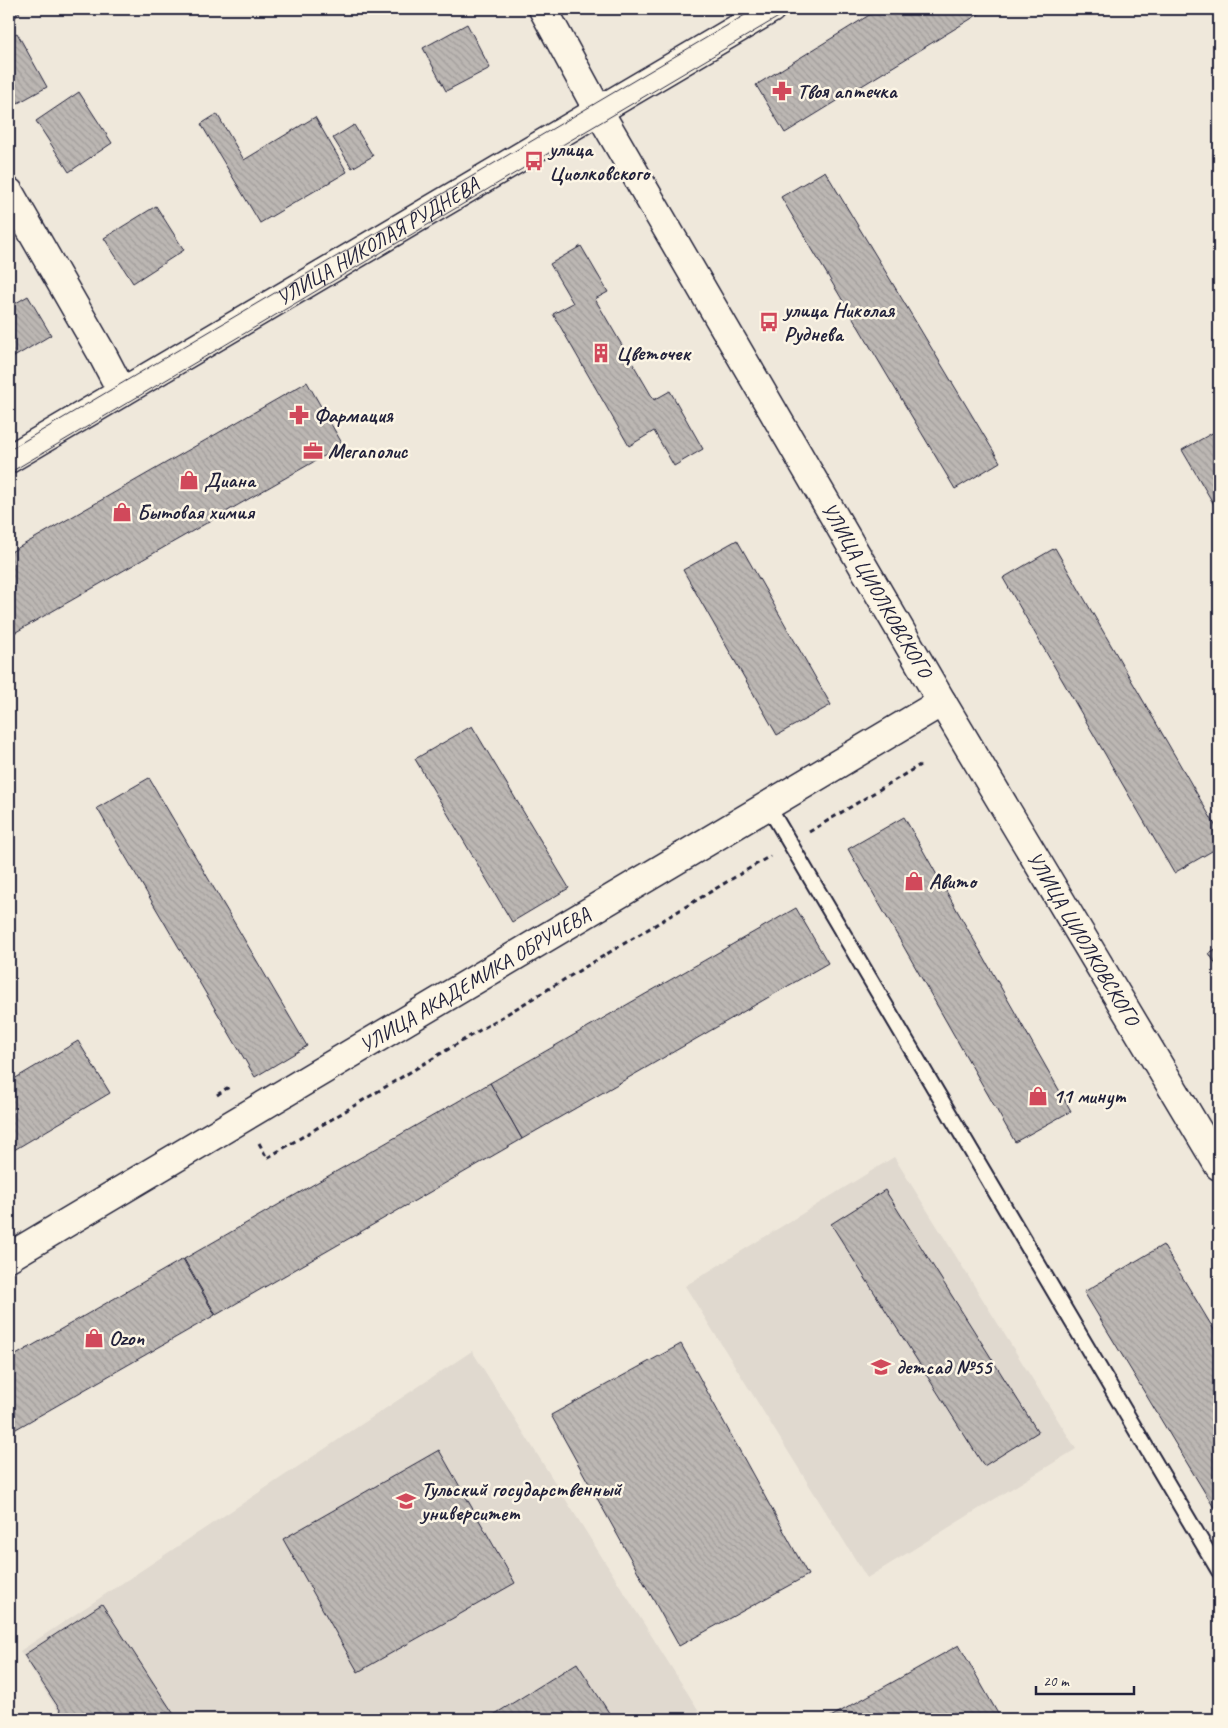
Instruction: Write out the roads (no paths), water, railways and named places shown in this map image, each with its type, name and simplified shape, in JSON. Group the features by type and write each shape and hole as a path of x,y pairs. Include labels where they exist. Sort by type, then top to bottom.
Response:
{"street":[{"name":"УЛИЦА ЦИОЛКОВСКОГО","path":"543,9 599,110 942,702 1219,1166"},
{"name":"УЛИЦА НИКОЛАЯ РУДНЕВА","path":"9,459 771,9"},
{"path":"9,192 122,392"},
{"name":"УЛИЦА АКАДЕМИКА ОБРУЧЕВА","path":"9,1257 942,702"}],"lane":[{"path":"768,806 1219,1571"}],"tram line":[{"path":"9,450 755,9"},
{"path":"9,473 792,9"}],"place":[{"name":"Твоя аптечка","path":"782,91"},
{"name":"улица Циолковского","path":"534,161"},
{"name":"улица Николая Руднева","path":"769,322"},
{"name":"Цветочек","path":"601,353"},
{"name":"Фармация","path":"299,415"},
{"name":"Мегаполис","path":"313,451"},
{"name":"Диана","path":"189,480"},
{"name":"Бытовая химия","path":"122,512"},
{"name":"Авито","path":"914,881"},
{"name":"11 минут","path":"1038,1096"},
{"name":"Ozon","path":"94,1338"},
{"name":"детсад №55","path":"881,1367"},
{"name":"Тульский государственный университет","path":"406,1501"}]}
